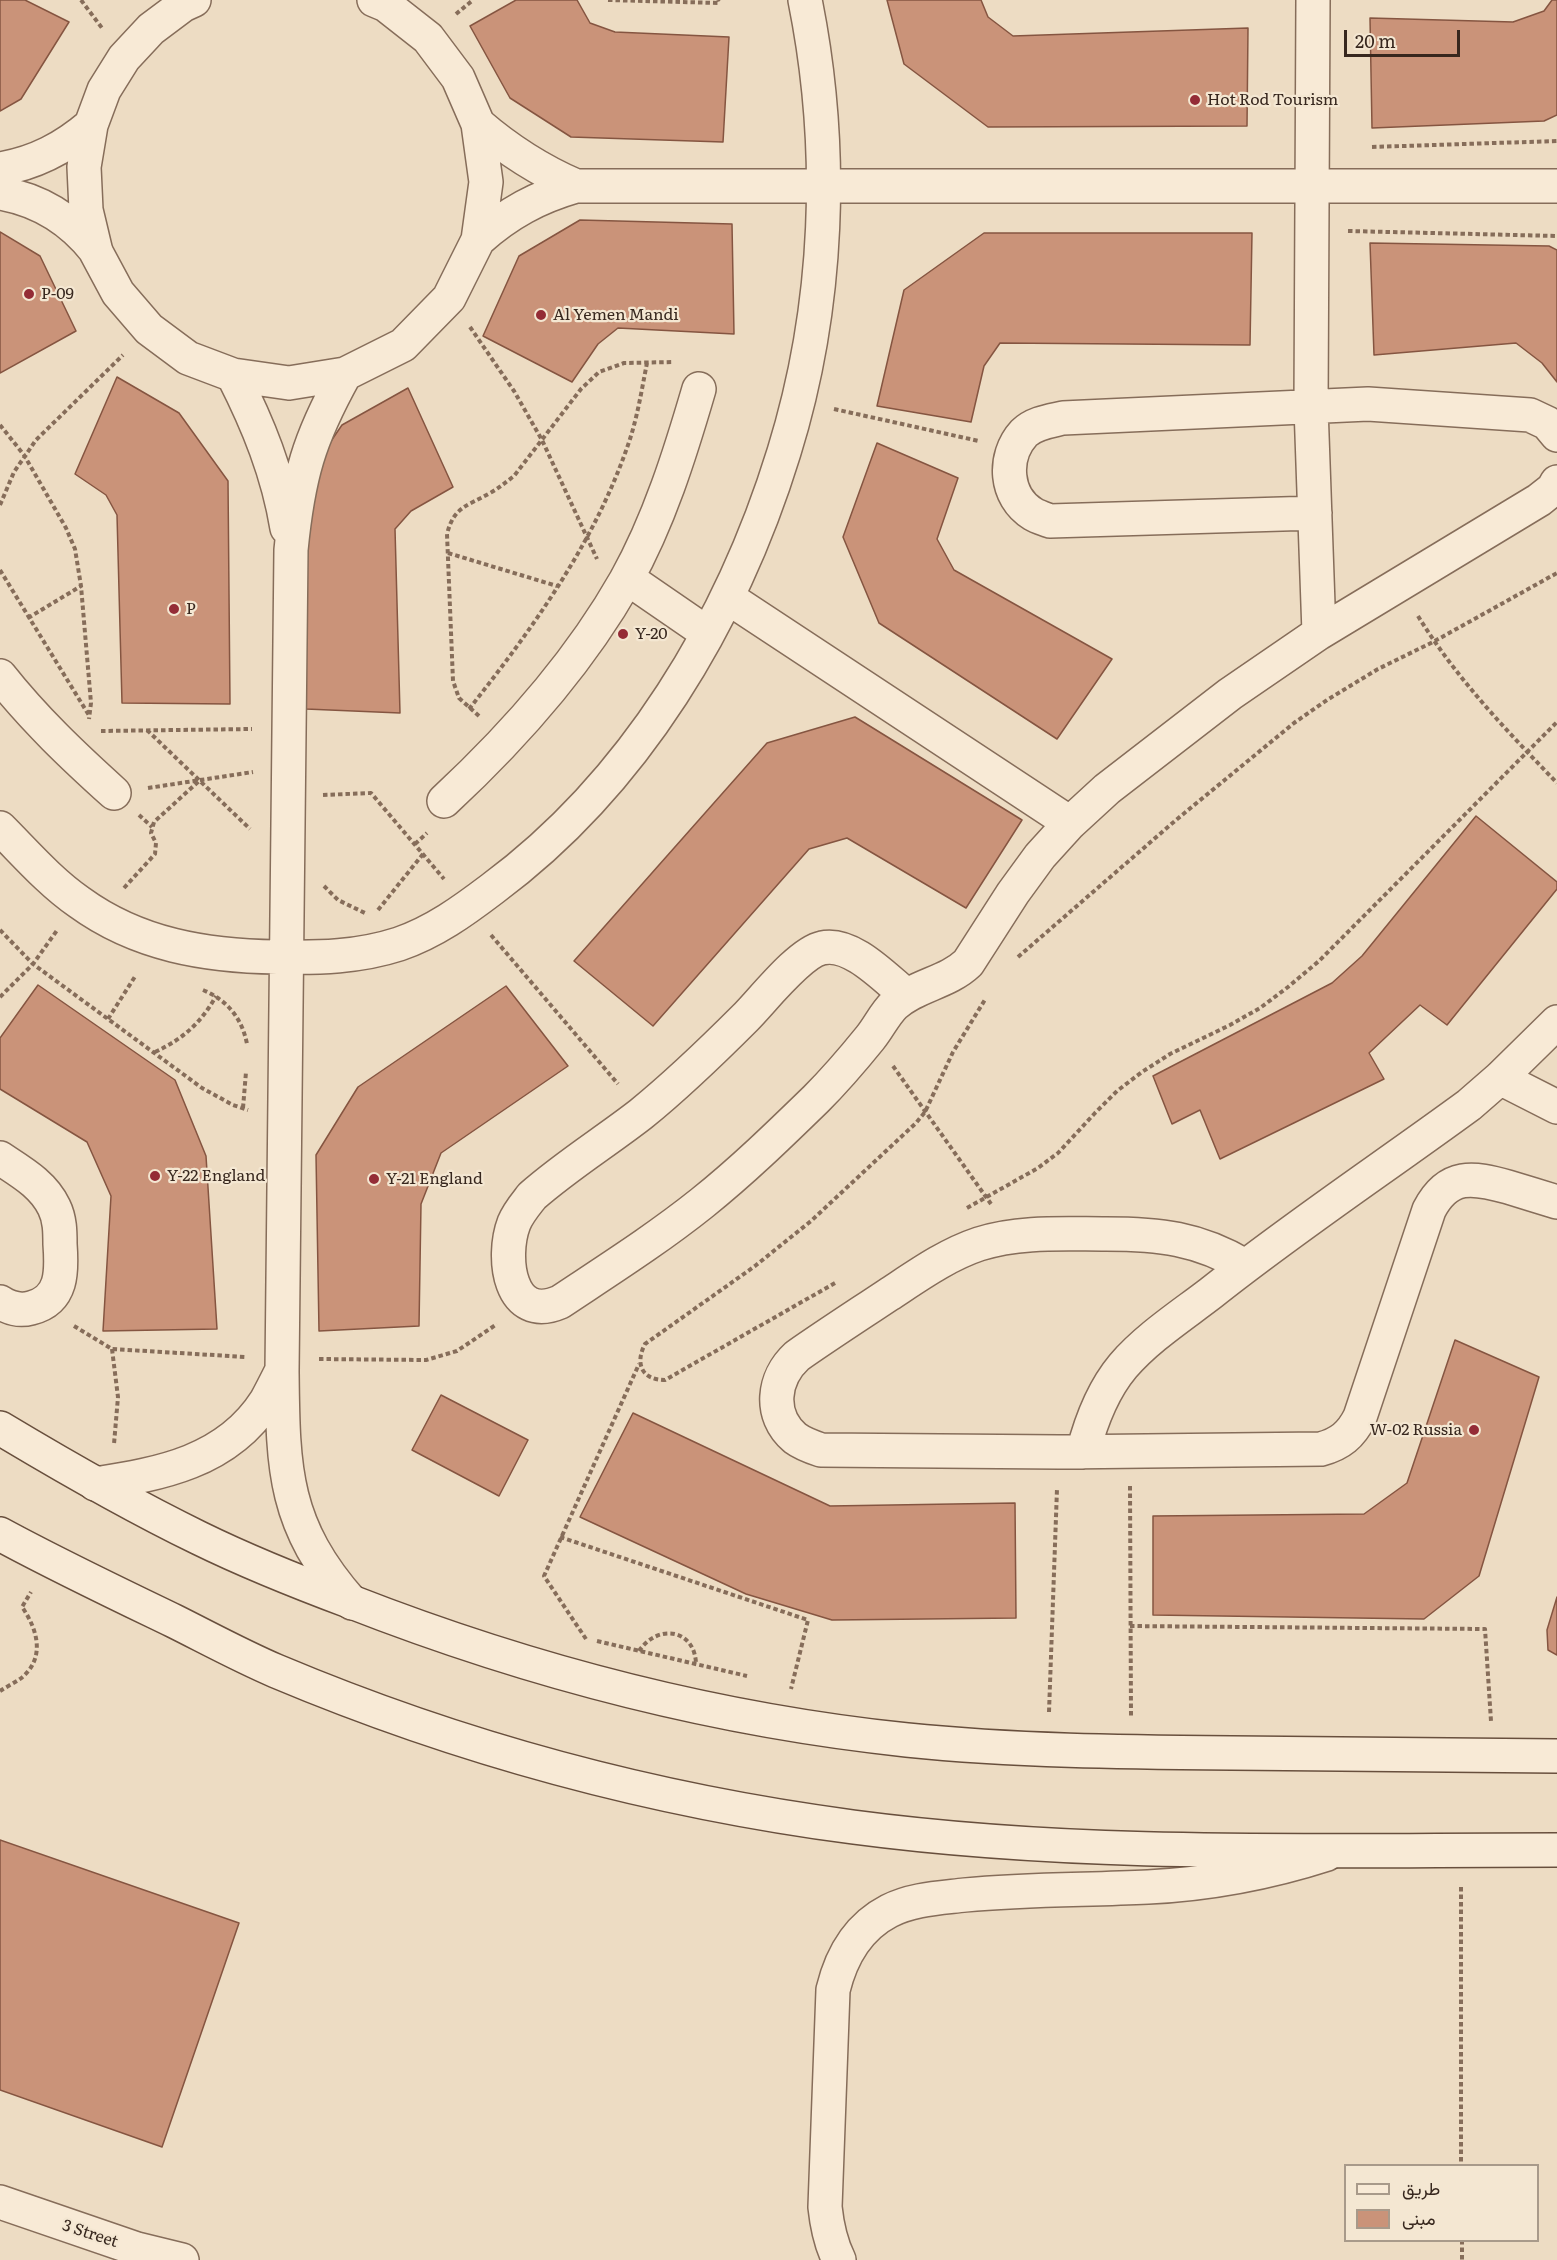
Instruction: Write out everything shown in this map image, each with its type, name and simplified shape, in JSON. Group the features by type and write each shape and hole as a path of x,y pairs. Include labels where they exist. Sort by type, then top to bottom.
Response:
{"street":[{"path":"96,252 86,210 84,167 91,125 104,90 124,58 151,28 183,5 194,0"},
{"path":"0,193 18,196 45,207 65,219 83,234 96,252 118,293 149,329 188,358 233,375 289,383 345,374 403,345 449,298 478,240 486,182 478,124 458,78 428,38 386,5 374,0"},
{"path":"0,828 77,901 114,924 155,942 198,952 242,956 325,958 363,953 401,944 436,929 516,872 561,832 640,742 673,692 727,597 768,501 798,401 817,294 823,185 818,80 805,0"},
{"path":"1313,0 1311,407 1318,633"},
{"path":"478,124 524,160 576,186"},
{"path":"0,169 33,161 54,152 74,140 91,125"},
{"path":"478,240 498,222 520,208 547,194 576,186 1557,186"},
{"path":"345,374 323,415 307,459 296,504 291,550 282,1365 283,1442 292,1501 316,1556 332,1580 352,1603"},
{"path":"233,375 254,416 271,460 283,505 291,550"},
{"path":"444,801 509,737 548,693 621,588 668,485 699,389"},
{"path":"1315,513 1050,521 1033,514 1019,501 1011,485 1009,466 1014,448 1026,432 1043,422 1063,418 1368,404 1530,415 1547,423 1557,435"},
{"path":"906,995 856,955 846,950 822,948 802,959 680,1081 594,1150 545,1185 521,1209 509,1240 508,1257 513,1286 519,1296 527,1303 538,1307 550,1307 560,1302 636,1251 700,1204 762,1152 819,1096 872,1036 893,1006 906,995 960,971 968,963 1040,856 1070,823 1107,789 1230,694 1318,633 1539,500 1553,489 1557,482"},
{"path":"621,588 707,633"},
{"path":"727,597 1070,823"},
{"path":"0,676 27,710 77,742 114,793"},
{"path":"1071,1452 1105,1392 1123,1366 1147,1343 1245,1266 1453,1117 1500,1078 1557,1022"},
{"path":"1500,1078 1557,1107"},
{"path":"0,1158 39,1186 56,1210 62,1268 60,1283 52,1297 40,1306 15,1309 0,1302"},
{"path":"1245,1266 1223,1253 1175,1238 1151,1235 1041,1234 980,1244 946,1258 797,1356 781,1375 777,1387 776,1401 780,1415 795,1438 821,1450 1130,1452 1321,1449 1334,1446 1354,1429 1360,1417 1429,1210 1442,1191 1451,1184 1474,1179 1557,1202"},
{"path":"95,1484 168,1471 213,1450 234,1437 266,1402 282,1365"},
{"path":"0,1428 95,1484 207,1542 352,1603 486,1650 597,1683 698,1706 783,1722 904,1740 1047,1750 1557,1756"},
{"path":"0,1534 273,1670 462,1739 655,1792 765,1814 853,1827 953,1838 1101,1848 1330,1853 1557,1850"},
{"path":"839,2260 827,2227 825,2207 833,1990 846,1952 857,1936 872,1922 888,1911 907,1903 1012,1892 1195,1885 1240,1878 1330,1853"},
{"name":"3 Street","path":"0,2202 137,2249 182,2260"}],"path":[{"path":"608,0 719,3 718,0"},
{"path":"1369,147 1557,141"},
{"path":"1312,260 1346,260 1347,231 1557,236"},
{"path":"449,298 514,391 542,440 587,539 621,588"},
{"path":"0,505 24,455 36,440 149,329"},
{"path":"509,737 469,709 459,698 453,681 447,534 449,524 463,507 514,476 585,384 599,372 624,363 706,361 699,389"},
{"path":"469,709 528,632 587,539 615,479 630,437 647,363"},
{"path":"798,401 1014,448"},
{"path":"0,425 24,455 66,528 78,560 91,703 90,717 77,742"},
{"path":"448,553 557,586"},
{"path":"0,570 90,717"},
{"path":"1011,964 1087,896 1294,723 1378,669 1433,642 1557,573"},
{"path":"1398,585 1433,642 1476,695 1557,783"},
{"path":"28,618 81,586"},
{"path":"962,1211 1030,1173 1058,1153 1117,1091 1143,1072 1170,1054 1230,1025 1288,987 1319,961 1557,722"},
{"path":"77,742 147,730 289,729"},
{"path":"147,730 287,864"},
{"path":"114,793 288,767"},
{"path":"99,915 155,854 156,843 151,832 154,822 199,781"},
{"path":"319,879 338,900 355,910 373,916 423,854"},
{"path":"0,997 33,964 59,927 69,933"},
{"path":"0,930 33,964 217,1097 243,1108 284,1118"},
{"path":"127,969 147,979"},
{"path":"108,1019 136,975"},
{"path":"194,987 216,996 238,1019 244,1030 247,1049"},
{"path":"586,1639 544,1576 640,1363 640,1353 645,1344 755,1266 811,1221 911,1128 926,1112 953,1052 988,995"},
{"path":"154,1053 174,1044 191,1030 206,1014 216,996"},
{"path":"872,1036 1014,1237"},
{"path":"243,1108 247,1066"},
{"path":"640,1363 645,1373 665,1380 839,1281"},
{"path":"40,1306 112,1349 282,1365 410,1360 442,1356 471,1343 527,1303"},
{"path":"112,1349 118,1397 114,1452"},
{"path":"1047,1750 1071,1452"},
{"path":"1130,1452 1131,1752"},
{"path":"560,1537 808,1620 783,1722"},
{"path":"0,1691 29,1670 34,1659 37,1634 22,1607 32,1591"},
{"path":"1130,1626 1485,1629 1493,1756"},
{"path":"639,1651 652,1637 672,1633 691,1644 696,1654 696,1664"},
{"path":"574,1636 750,1677"},
{"path":"781,1684 792,1687"},
{"path":"1461,1850 1461,2164"},
{"path":"1462,2242 1462,2260"}],"building":[{"path":"0,0 25,0 69,22 21,99 0,111"},
{"path":"516,0 577,0 590,23 615,32 729,37 723,142 571,137 510,98 470,26"},
{"path":"887,0 981,0 988,17 1013,36 1248,28 1247,126 988,127 904,64"},
{"path":"1552,0 1557,0 1557,115 1544,121 1372,128 1370,18 1513,22 1544,11"},
{"path":"580,220 732,224 734,334 618,328 598,344 572,382 483,336 519,256"},
{"name":"P-09","path":"0,232 40,256 76,331 0,373"},
{"path":"984,233 1252,233 1250,345 1000,343 984,366 971,422 877,406 904,290"},
{"path":"1370,243 1549,246 1557,250 1557,382 1542,363 1516,343 1374,355"},
{"name":"P","path":"117,377 179,413 228,481 230,704 122,703 117,515 106,495 75,474"},
{"path":"408,388 453,487 411,511 395,529 400,713 306,709 305,479 342,425"},
{"path":"877,443 958,478 937,539 954,570 1112,659 1057,739 879,623 843,537"},
{"path":"855,717 1022,820 966,908 847,838 809,849 653,1026 574,961 767,743"},
{"path":"1476,816 1557,882 1557,889 1447,1025 1420,1005 1369,1053 1384,1079 1220,1159 1200,1110 1172,1124 1153,1076 1332,983 1362,956"},
{"name":"Y-22 England","path":"38,985 175,1080 206,1156 217,1329 103,1331 111,1196 87,1142 0,1089 0,1038"},
{"name":"Y-21 England","path":"506,986 568,1066 441,1153 421,1204 419,1326 319,1331 316,1155 358,1087"},
{"name":"W-02 Russia","path":"1455,1340 1539,1377 1479,1576 1424,1619 1153,1615 1153,1516 1364,1514 1407,1483"},
{"path":"441,1395 528,1440 499,1496 412,1450"},
{"path":"633,1413 830,1506 1015,1503 1016,1618 832,1620 746,1594 580,1517"},
{"path":"1557,1597 1557,1655 1548,1650 1547,1630"},
{"path":"0,1840 239,1923 162,2147 0,2090"}],"place":[{"name":"Hot Rod Tourism","path":"1195,100"},
{"name":"P-09","path":"29,294"},
{"name":"Al Yemen Mandi","path":"541,315"},
{"name":"P","path":"174,609"},
{"name":"Y-20","path":"623,634"},
{"name":"Y-22 England","path":"155,1176"},
{"name":"Y-21 England","path":"374,1179"},
{"name":"W-02 Russia","path":"1474,1430"}]}
